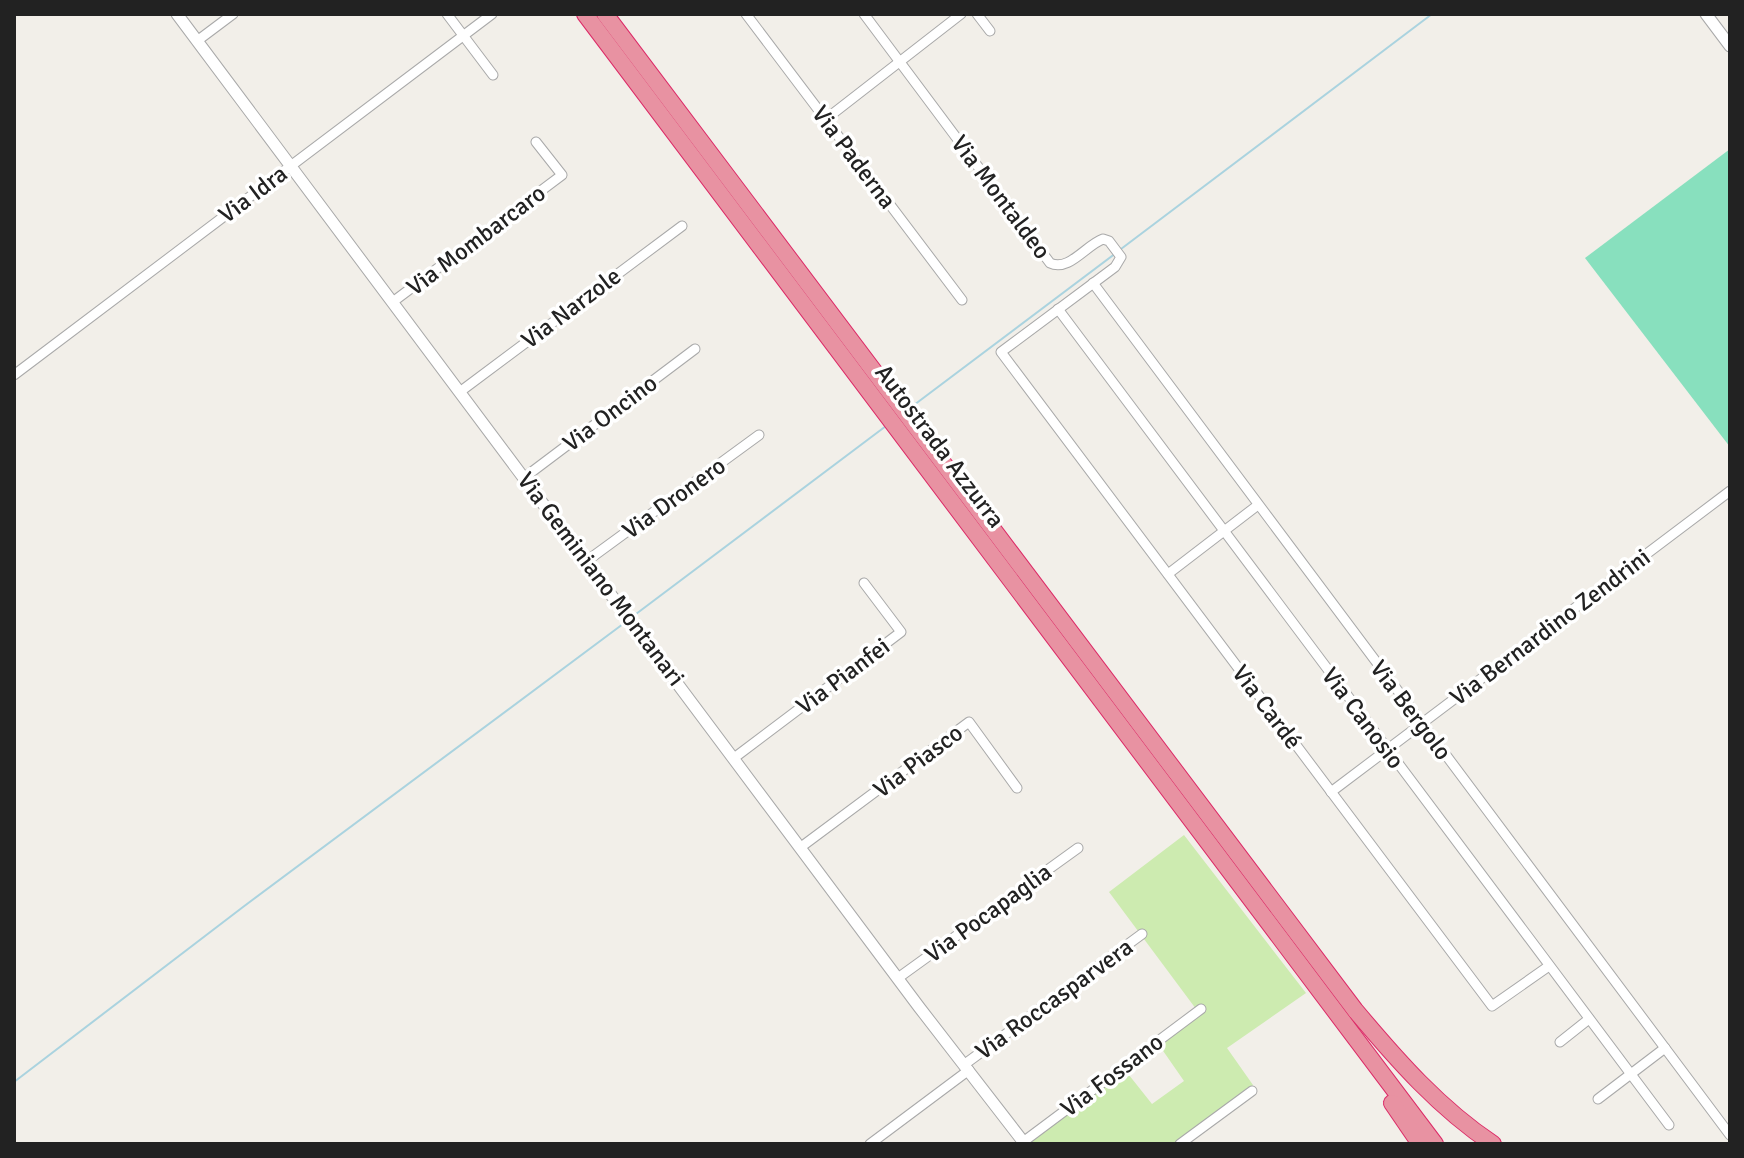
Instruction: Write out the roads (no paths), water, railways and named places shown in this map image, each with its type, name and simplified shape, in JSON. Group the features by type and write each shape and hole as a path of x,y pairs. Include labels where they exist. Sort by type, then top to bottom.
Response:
{"highway":[{"name":"Autostrada Azzurra","path":"585,14 892,408"},
{"name":"Autostrada Azzurra","path":"605,14 892,408 1262,903"},
{"path":"1262,903 1420,1144"},
{"path":"1262,903 1435,1144"},
{"path":"1262,903 1449,1144"},
{"path":"1262,903 1404,1068 1446,1108 1493,1144"}],"street":[{"name":"Via Geminiano Montanari","path":"177,14 1024,1143"},
{"path":"197,41 233,14"},
{"path":"447,14 493,75"},
{"name":"Via Idra","path":"14,375 492,14"},
{"name":"Via Paderna","path":"746,14 962,300"},
{"name":"Via Montaldeo","path":"864,14 1050,263 1055,266 1066,264 1102,239 1116,250 1120,262 1001,352"},
{"path":"826,119 961,14"},
{"path":"977,14 990,31"},
{"path":"1706,14 1730,46"},
{"name":"Via Mombarcaro","path":"394,301 562,175 536,142"},
{"name":"Via Narzole","path":"461,391 682,226"},
{"name":"Via Bergolo","path":"1093,283 1730,1135"},
{"name":"Via Canosio","path":"1058,309 1669,1125"},
{"name":"Via Oncino","path":"525,477 695,349"},
{"name":"Via Cardé","path":"1001,352 1492,1006 1549,966"},
{"name":"Via Dronero","path":"588,560 759,435"},
{"name":"Via Bernardino Zendrini","path":"1331,792 1730,491"},
{"path":"1168,574 1258,505"},
{"name":"Via Pianfei","path":"734,758 901,632 864,583"},
{"name":"Via Piasco","path":"801,847 969,722 1017,788"},
{"name":"Via Pocapaglia","path":"898,978 1078,848"},
{"name":"Via Roccasparvera","path":"870,1144 1142,934"},
{"name":"Via Fossano","path":"1024,1143 1201,1009"},
{"path":"1560,1042 1589,1019"},
{"path":"1598,1099 1665,1048"},
{"path":"1180,1144 1252,1091"}],"waterway":[{"path":"1121,249 1432,14"},
{"path":"910,408 1116,253"},
{"path":"632,617 886,426"},
{"path":"14,1082 627,621"}]}
